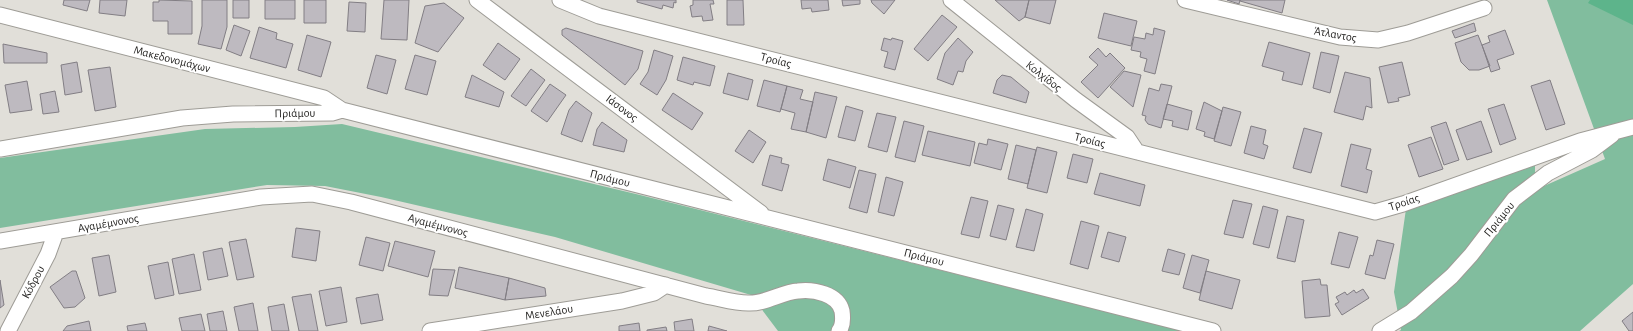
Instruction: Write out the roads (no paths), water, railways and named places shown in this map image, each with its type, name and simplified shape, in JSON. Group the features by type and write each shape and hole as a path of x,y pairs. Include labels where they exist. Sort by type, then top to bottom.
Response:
{"street":[{"name":"Ιάσονος","path":"477,0 767,217"},
{"name":"Τροίας","path":"560,0 599,16 1375,212 1403,204 1580,140 1617,131"},
{"name":"Κολχίδος","path":"950,0 1076,100 1127,138 1137,152"},
{"name":"Άτλαντος","path":"1185,0 1340,37 1378,40 1408,33 1484,8"},
{"name":"Μακεδονομάχων","path":"0,15 324,98 342,110"},
{"name":"Πριάμου","path":"0,149 182,118 233,114 332,113 342,110 1213,331"},
{"name":"Πριάμου","path":"1380,331 1411,312 1452,276 1514,199 1548,173 1592,150 1617,131 1633,127"},
{"name":"Αγαμέμνονος","path":"0,241 261,197 312,194 351,202 706,296 749,304 798,291 815,291 831,296 841,307 843,318 839,331"},
{"name":"Κόδρου","path":"8,331 48,254 56,232"},
{"name":"Μενελάου","path":"430,331 622,301 654,292 666,285"}]}
